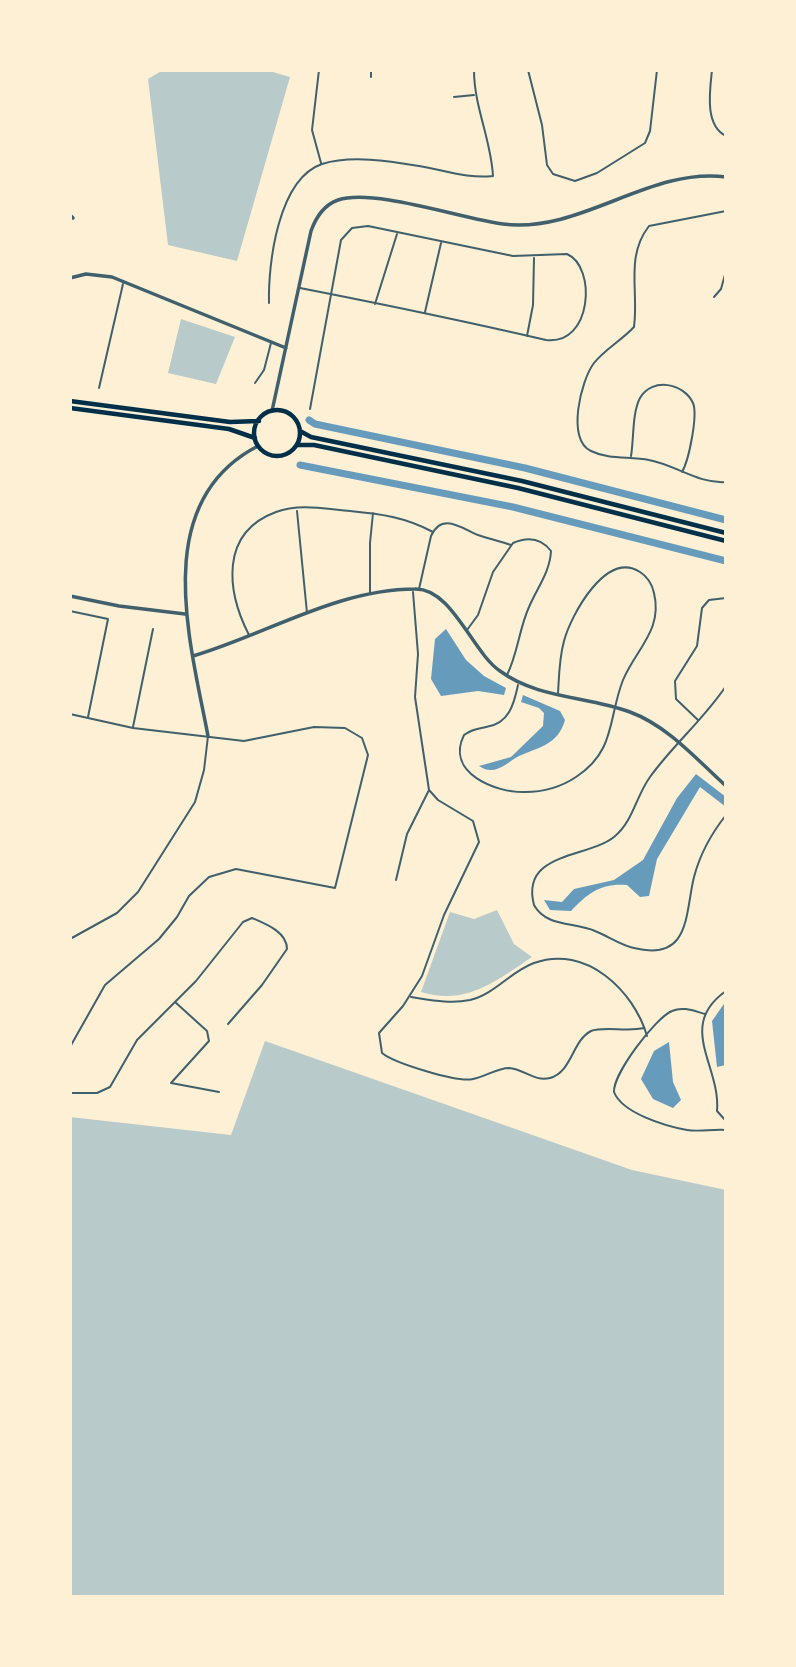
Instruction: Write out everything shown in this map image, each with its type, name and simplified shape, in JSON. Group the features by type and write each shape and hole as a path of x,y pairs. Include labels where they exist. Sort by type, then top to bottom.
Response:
{"main road":[{"path":"70,401 230,422 259,421 272,411 287,412 298,423 300,430 297,445 286,455 270,456 258,446 255,438 259,421"},
{"path":"70,408 239,431 255,438"},
{"path":"300,430 311,437 522,481 726,533"},
{"path":"297,445 314,445 518,488 726,541"}],"street":[{"path":"272,411 315,221 330,204 353,198 406,204 504,224 558,222 637,191 676,181 726,177"},
{"path":"70,278 99,274 286,348"},
{"path":"208,736 186,614 184,568 190,537 200,508 230,464 258,446"},
{"path":"193,656 307,614 370,595 419,589 434,594 467,631 480,653 506,676 558,695 615,707 648,720 726,786"},
{"path":"70,596 119,606 186,614"}],"lane":[{"path":"319,70 312,130 321,164"},
{"path":"371,70 371,77"},
{"path":"269,303 271,259 282,216 300,180 321,164 346,159 387,162 448,173 493,176 488,137 475,95 474,70"},
{"path":"528,70 542,125 547,165 553,174 575,181 597,173 645,143 650,131 657,70"},
{"path":"712,70 711,117 715,126 726,136"},
{"path":"454,97 475,95"},
{"path":"726,211 649,226 638,241 633,259 637,303 634,327 595,361 588,372 576,428 581,444 590,451 611,457 651,460 710,482 726,482"},
{"path":"299,288 333,295 375,304 425,314 527,336 553,341 568,337 578,327 584,306 583,277 576,260 562,254 513,256 359,225 345,233 333,295 310,409"},
{"path":"375,304 398,233"},
{"path":"425,314 441,242"},
{"path":"527,336 533,305 534,257"},
{"path":"714,297 721,289 726,271"},
{"path":"99,388 124,283"},
{"path":"255,383 264,370 271,342"},
{"path":"631,457 639,399 648,388 657,385 673,386 687,393 695,406 690,457 682,472"},
{"path":"250,636 235,601 231,563 243,539 254,525 277,511 307,507 373,513 407,519 433,532"},
{"path":"297,509 307,614"},
{"path":"370,595 373,513"},
{"path":"419,589 433,532 444,524 454,522 477,534 512,546"},
{"path":"467,631 478,615 493,572 512,546 523,539 541,542 551,551 550,563 528,607 514,661 506,676"},
{"path":"519,681 506,717 491,727 469,731 461,741 461,755 466,769 477,779 497,788 539,791 578,775 606,744 623,681 653,631 656,618 654,590 643,573 634,568 614,569 589,592 564,640 558,695"},
{"path":"413,589 418,654 415,697 429,790 438,800 473,821 479,842 444,915 427,966 410,996 382,1027 379,1046 387,1057 455,1080 475,1079 510,1068 533,1077 549,1079 563,1070 589,1032 644,1028"},
{"path":"699,720 676,699 675,681 697,646 702,608 709,600 726,598"},
{"path":"70,611 108,619 88,718"},
{"path":"133,728 152,629"},
{"path":"726,686 650,776 625,826 616,835 605,843 556,858 546,865 534,884 534,905 548,920 589,928 637,949 649,950 673,944 685,927 694,877 704,849 726,816"},
{"path":"70,714 133,728 244,741 264,734 327,727 350,729 362,738 368,760 335,888 236,870 209,877 189,896 177,917 159,939 105,985 70,1047"},
{"path":"70,939 117,913 138,892 195,802 204,770 208,736"},
{"path":"396,880 407,834 429,790"},
{"path":"70,1093 97,1093 110,1087 136,1040 207,969 243,922 252,918 285,938 287,949 262,985 228,1024"},
{"path":"410,996 447,1002 469,1000 492,990 535,962 561,960 583,964 612,980 634,1004 647,1036"},
{"path":"726,991 709,1004 705,1014 705,1052 715,1085 717,1111 726,1121"},
{"path":"176,1002 207,1031 209,1041 171,1083 219,1092"},
{"path":"705,1014 685,1009 668,1012 615,1078 614,1091 621,1103 685,1129 726,1130"}],"shaded area":[{"path":"163,70 266,70 290,77 237,261 168,245 148,79"},
{"path":"181,319 235,337 216,384 168,373"},
{"path":"497,910 514,944 532,957 480,989 452,996 421,992 450,912 474,919"},
{"path":"265,1041 632,1170 726,1190 726,1597 70,1597 70,1117 231,1135"}],"water":[{"path":"446,629 466,660 484,676 506,688 504,695 478,691 441,696 431,679 435,639"},
{"path":"523,695 560,711 565,720 558,735 547,744 495,770 479,766 511,757 543,726 544,713 539,708 521,702"},
{"path":"696,774 726,797 726,807 700,787 657,859 649,896 640,897 627,885 610,886 589,894 571,911 550,910 544,900 562,902 574,889 614,880 643,860 677,798"},
{"path":"726,1001 726,1065 717,1067 712,1021"},
{"path":"669,1042 673,1082 681,1100 673,1108 653,1099 641,1079 654,1051"}],"waterway":[{"path":"309,420 315,424 525,468 726,520"},
{"path":"300,465 513,507 726,561"}]}
